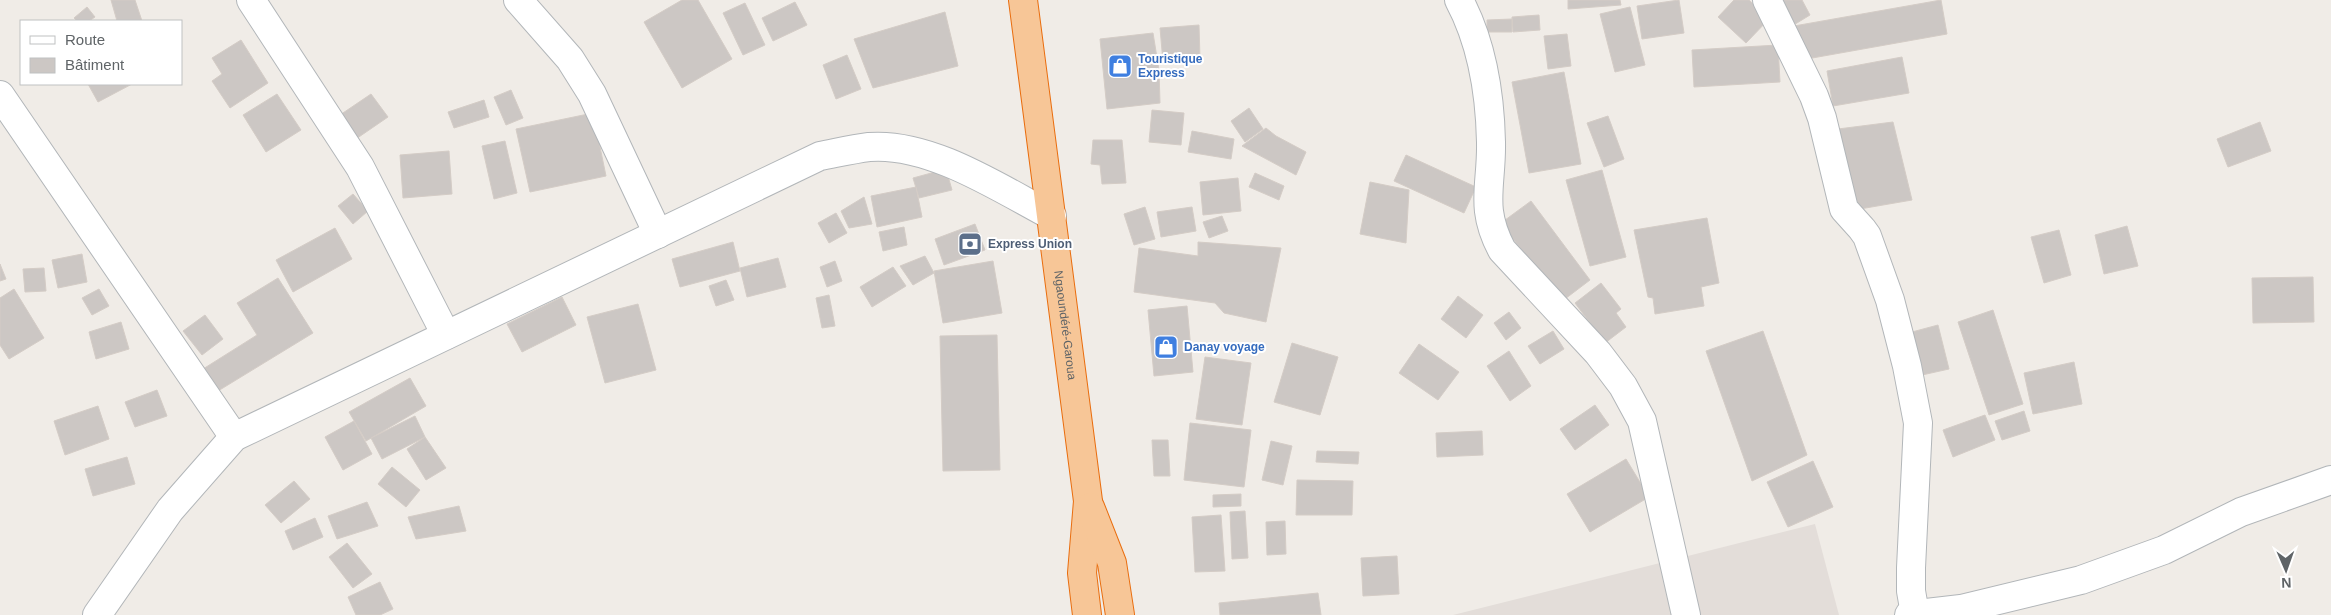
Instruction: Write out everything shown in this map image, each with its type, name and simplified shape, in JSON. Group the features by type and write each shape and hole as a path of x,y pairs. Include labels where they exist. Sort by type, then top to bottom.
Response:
{"highway":[{"name":"Ngaoundéré-Garoua","path":"1029,1 1052,216 1088,501 1082,573 1087,615"},
{"name":"Ngaoundéré-Garoua","path":"1088,501 1112,563 1120,615"}],"street":[{"path":"251,0 360,168 446,335"},
{"path":"518,0 570,59 592,94 658,234"},
{"path":"1459,0 1476,40 1488,97 1491,143 1487,208 1492,231 1502,250 1598,353 1623,386 1642,421 1686,615"},
{"path":"1767,0 1817,104 1844,210 1867,236 1890,300 1907,366 1918,423 1911,568 1912,614 1964,612 2081,580 2164,550 2241,512 2331,480"},
{"path":"0,95 234,437"},
{"path":"96,615 170,510 234,437 820,156 870,147 924,152 987,181 1052,216"}],"shaded area":[{"path":"1815,524 1839,615 1453,615"}],"building":[{"path":"111,0 135,0 142,20 117,20"},
{"path":"682,0 698,0 732,59 682,88 644,22"},
{"path":"1568,0 1620,0 1621,5 1568,9"},
{"path":"1679,0 1684,33 1642,39 1637,6"},
{"path":"1734,0 1749,0 1769,19 1746,43 1718,17"},
{"path":"1778,0 1802,0 1810,15 1792,26"},
{"path":"1941,0 1947,34 1801,60 1794,26"},
{"path":"795,2 807,25 773,41 762,18"},
{"path":"745,3 765,45 743,55 723,13"},
{"path":"87,7 95,17 90,20 76,20 74,18"},
{"path":"1630,7 1645,65 1615,72 1600,14"},
{"path":"945,12 958,66 873,88 854,39"},
{"path":"1539,15 1540,30 1513,32 1512,17"},
{"path":"1512,19 1512,32 1487,32 1487,20"},
{"path":"1199,25 1200,59 1163,62 1160,28"},
{"path":"1153,33 1159,70 1160,103 1107,109 1100,39"},
{"path":"1567,34 1571,66 1548,69 1544,36"},
{"path":"241,40 268,83 230,108 212,81 222,74 212,58"},
{"path":"1778,45 1780,82 1694,87 1692,50"},
{"path":"847,55 861,89 836,99 823,65"},
{"path":"1902,57 1909,93 1833,106 1827,71"},
{"path":"1564,72 1581,164 1529,173 1512,82"},
{"path":"89,85 130,85 98,102"},
{"path":"511,90 523,118 506,125 494,97"},
{"path":"277,94 301,130 266,152 243,115"},
{"path":"371,94 388,117 353,141 337,117"},
{"path":"484,100 489,117 454,128 448,112"},
{"path":"1249,108 1263,129 1245,142 1231,121"},
{"path":"1152,110 1184,113 1181,145 1149,142"},
{"path":"593,113 606,176 530,192 516,129"},
{"path":"1608,116 1624,159 1604,167 1587,123"},
{"path":"1893,122 1912,200 1854,210 1838,129"},
{"path":"2260,122 2271,151 2228,167 2217,139"},
{"path":"1266,128 1276,136 1306,152 1296,175 1242,146"},
{"path":"1192,131 1234,139 1231,159 1188,152"},
{"path":"1093,140 1122,140 1126,183 1102,184 1100,165 1091,164"},
{"path":"505,141 517,193 494,199 482,146"},
{"path":"449,151 452,194 403,198 400,155"},
{"path":"1406,155 1476,187 1464,213 1394,181"},
{"path":"946,169 952,190 919,198 913,178"},
{"path":"1602,170 1626,257 1590,266 1566,180"},
{"path":"1255,173 1284,186 1279,200 1249,187"},
{"path":"1238,178 1241,211 1203,215 1200,182"},
{"path":"1370,182 1409,190 1406,243 1360,234"},
{"path":"916,187 922,217 877,227 871,196"},
{"path":"353,194 368,211 353,224 338,206"},
{"path":"864,197 872,224 849,228 841,211"},
{"path":"1531,201 1590,280 1561,302 1501,223"},
{"path":"1145,207 1155,239 1134,245 1124,214"},
{"path":"1192,207 1196,231 1161,237 1157,212"},
{"path":"836,213 847,233 829,243 818,223"},
{"path":"1222,216 1228,231 1209,238 1203,222"},
{"path":"1707,218 1719,283 1701,287 1704,306 1655,314 1653,298 1648,297 1634,230"},
{"path":"975,224 985,250 944,265 935,239"},
{"path":"2127,226 2138,266 2104,274 2095,235"},
{"path":"904,227 907,245 883,251 879,232"},
{"path":"335,228 352,259 293,292 276,260"},
{"path":"2059,230 2071,275 2044,283 2031,237"},
{"path":"733,242 740,271 680,287 672,259"},
{"path":"1198,242 1281,248 1266,322 1224,313 1215,303 1134,292 1139,248 1198,256"},
{"path":"82,254 87,282 58,288 52,260"},
{"path":"925,256 934,273 913,285 900,266"},
{"path":"778,258 786,287 747,297 740,268"},
{"path":"835,261 842,281 827,287 820,267"},
{"path":"993,261 1002,313 943,323 934,271"},
{"path":"0,264 6,279 0,281"},
{"path":"893,267 906,286 872,307 860,287"},
{"path":"44,268 46,291 25,292 23,269"},
{"path":"2313,277 2314,322 2253,323 2252,278"},
{"path":"278,278 313,333 218,391 203,369 257,335 237,303"},
{"path":"726,280 734,300 716,306 709,286"},
{"path":"1601,283 1621,309 1616,313 1626,327 1605,343 1575,303"},
{"path":"14,289 44,338 9,359 0,345 0,298"},
{"path":"99,289 109,306 92,315 82,298"},
{"path":"829,295 835,326 822,328 816,298"},
{"path":"1458,296 1483,315 1466,338 1441,319"},
{"path":"562,297 576,325 522,352 507,324"},
{"path":"638,304 656,370 605,383 587,317"},
{"path":"1187,306 1193,372 1154,376 1148,310"},
{"path":"1993,310 2023,404 1989,415 1958,322"},
{"path":"1509,312 1521,328 1506,340 1494,323"},
{"path":"205,315 223,339 202,355 183,331"},
{"path":"121,322 129,349 96,359 89,332"},
{"path":"1938,325 1949,369 1922,375 1912,332"},
{"path":"1553,331 1564,349 1540,364 1528,346"},
{"path":"1763,331 1807,455 1752,481 1706,351"},
{"path":"997,335 1000,470 943,471 940,336"},
{"path":"1292,343 1338,357 1320,415 1274,402"},
{"path":"1419,344 1459,372 1438,400 1399,373"},
{"path":"1509,351 1531,386 1510,401 1487,366"},
{"path":"1205,357 1251,363 1242,425 1196,419"},
{"path":"2074,362 2082,404 2033,414 2024,373"},
{"path":"410,378 426,406 366,441 349,412"},
{"path":"157,390 167,416 135,427 125,402"},
{"path":"1595,405 1609,425 1575,450 1560,429"},
{"path":"98,406 109,439 65,455 54,421"},
{"path":"2024,411 2030,431 2002,440 1995,421"},
{"path":"1985,415 1995,440 1953,457 1943,430"},
{"path":"415,416 425,437 382,459 371,438"},
{"path":"354,421 372,454 343,470 325,437"},
{"path":"1190,423 1251,430 1244,487 1184,480"},
{"path":"1482,431 1483,455 1437,457 1436,433"},
{"path":"425,437 446,468 426,480 407,449"},
{"path":"1152,440 1168,440 1170,476 1154,476"},
{"path":"1271,441 1292,446 1283,485 1262,480"},
{"path":"1317,451 1359,452 1358,464 1316,462"},
{"path":"127,457 135,484 93,496 85,469"},
{"path":"1626,459 1649,497 1590,532 1567,494"},
{"path":"1813,461 1833,507 1788,527 1767,482"},
{"path":"392,467 420,490 406,507 378,484"},
{"path":"1297,480 1353,481 1352,515 1296,515"},
{"path":"294,481 310,499 281,523 265,505"},
{"path":"1241,494 1241,506 1213,507 1213,495"},
{"path":"367,502 378,526 337,539 328,516"},
{"path":"459,506 466,531 416,539 408,517"},
{"path":"1245,511 1248,558 1232,559 1230,512"},
{"path":"1221,515 1225,571 1195,572 1192,517"},
{"path":"315,518 323,537 293,550 285,531"},
{"path":"1285,521 1286,554 1267,555 1266,522"},
{"path":"347,543 372,574 353,588 329,557"},
{"path":"1397,556 1399,594 1363,596 1361,558"},
{"path":"380,582 393,609 380,615 356,615 348,597"},
{"path":"1318,593 1321,615 1220,615 1219,603"}],"place":[{"name":"Touristique Express","path":"1120,66"},
{"name":"Express Union","path":"970,244"},
{"name":"Danay voyage","path":"1166,347"}]}
